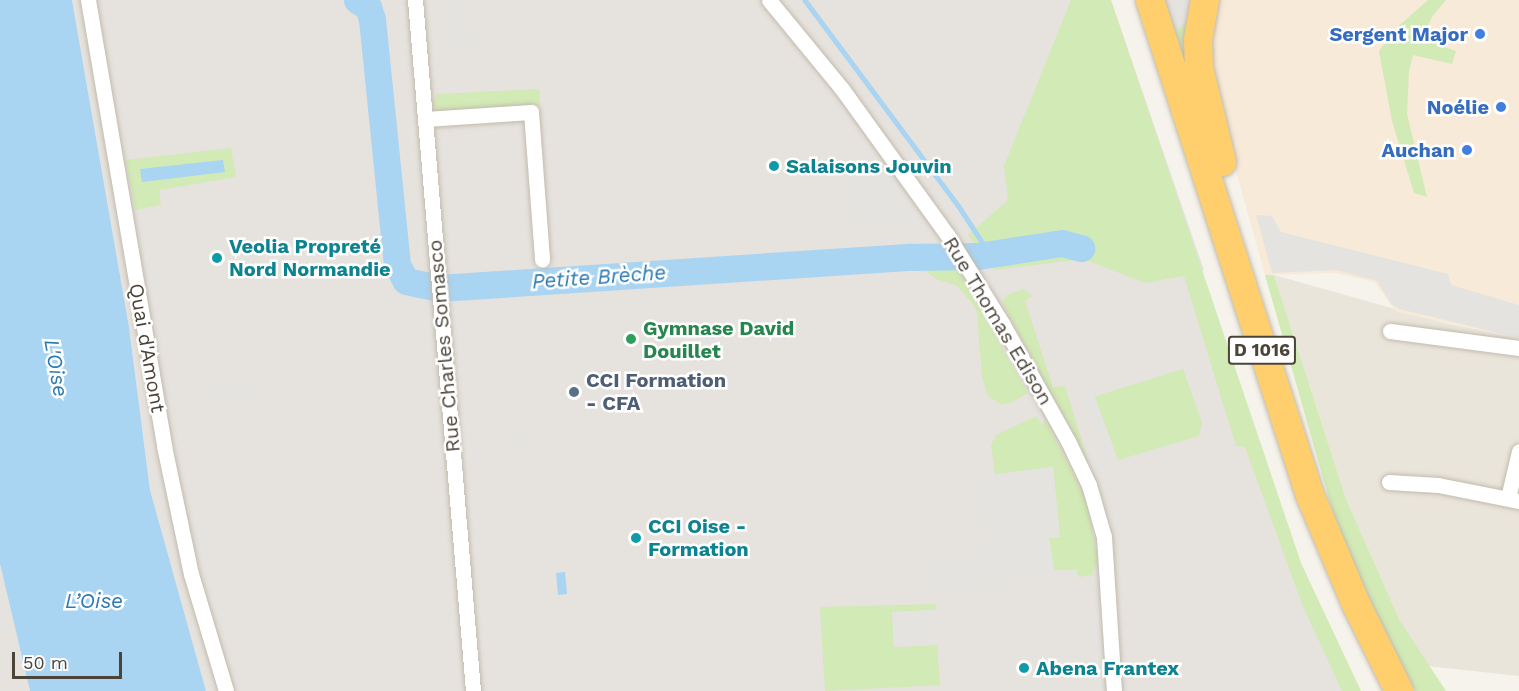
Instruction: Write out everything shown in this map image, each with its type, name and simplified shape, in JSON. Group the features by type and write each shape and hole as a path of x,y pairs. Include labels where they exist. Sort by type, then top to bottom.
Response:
{"highway":[{"name":"D 1016","path":"1130,0 1288,489 1326,585 1378,691"},
{"name":"D 1016","path":"1150,0 1310,495 1356,606 1399,691"},
{"name":"D 1016","path":"1204,0 1198,39 1202,88 1310,495"}],"street":[{"name":"Quai d'Amont","path":"87,0 164,446 191,574 226,691"},
{"name":"Rue Charles Somasco","path":"415,0 473,691"},
{"name":"Rue Thomas Edison","path":"769,0 875,132 953,245 1052,411 1098,510 1104,537 1114,691"},
{"path":"425,119 531,112 542,260"},
{"path":"1390,331 1519,348"},
{"path":"1389,482 1438,485 1514,499 1519,451"}],"shaded area":[{"path":"72,0 1111,0 1204,270 1194,274 1253,453 1352,691 206,691 150,490 129,327"},
{"path":"436,0 482,0 482,7 461,9 463,31 528,26 530,38 439,47"},
{"path":"1165,0 1519,0 1519,338 1397,312 1374,282 1335,273 1265,275 1231,153"},
{"path":"1165,0 1198,0 1189,18 1176,32"},
{"path":"876,154 912,203 913,229 866,232 865,219 840,221 834,160"},
{"path":"1256,215 1272,216 1281,232 1448,274 1451,285 1519,305 1519,338 1399,309 1391,304 1377,281 1336,270 1272,273"},
{"path":"152,230 163,308 151,307 139,232"},
{"path":"1274,275 1445,323 1519,338 1519,676 1399,663 1400,621 1346,499"},
{"path":"1085,370 1114,449 1104,453 1071,373"},
{"path":"261,374 268,402 202,404 201,379 213,375"},
{"path":"478,431 481,460 468,461 466,432"},
{"path":"532,433 534,457 499,461 497,437"},
{"path":"1053,467 1060,537 1049,538 1054,570 1077,570 1076,580 913,595 910,583 927,580 925,553 983,547 975,477"},
{"path":"549,470 550,481 489,485 488,474"},
{"path":"196,489 220,596 212,598 187,490"},
{"path":"0,564 30,691 0,691"},
{"path":"0,593 11,631 0,635"},
{"path":"935,610 937,645 894,647 892,612"},
{"path":"1101,611 1106,691 1094,691 1087,612"}],"green space":[{"path":"1071,0 1111,0 1301,563 1361,691 1342,691 1302,604 1245,447 1236,446 1184,276 1145,283 1083,259 994,270 968,235 1008,200 1004,166"},
{"path":"1160,0 1172,0 1189,18 1192,65 1180,64"},
{"path":"1428,0 1446,0 1432,17 1422,39 1456,51 1452,64 1413,55 1409,71 1407,114 1427,197 1414,193 1392,121 1379,51 1395,29"},
{"path":"539,89 540,106 438,111 432,104 437,94"},
{"path":"231,148 236,177 159,190 161,205 135,210 126,160"},
{"path":"955,265 1028,393 1012,402 1002,405 988,396 982,377 977,312 972,303 956,285 936,279 920,267"},
{"path":"1265,275 1274,275 1346,499 1400,621 1446,691 1415,691 1361,588 1333,513"},
{"path":"1024,289 1032,296 1025,301 1053,387 1065,386 1089,464 1002,302 1007,295"},
{"path":"1183,369 1202,423 1199,436 1118,460 1093,397"},
{"path":"1036,416 1041,424 1046,421 1086,499 1098,560 1092,575 1079,577 1076,570 1054,570 1049,538 1060,536 1053,467 995,474 991,445 996,435"},
{"path":"937,604 935,610 892,612 894,647 937,645 940,685 825,691 820,607"}],"water":[{"name":"L’Oise","path":"0,0 72,0 129,327 150,490 206,691 30,691 0,564"},
{"path":"223,160 225,172 142,182 140,169"},
{"path":"565,572 567,594 558,595 556,573"}],"waterway":[{"name":"Petite Brèche","path":"357,0 368,7 372,19 397,265 406,281 440,288 911,257 978,256 1062,243 1081,248"},
{"path":"805,0 958,205 990,254"}],"place":[{"name":"Sergent Major","path":"1480,34"},
{"name":"Noélie","path":"1501,107"},
{"name":"Auchan","path":"1467,150"},
{"name":"Salaisons Jouvin","path":"774,166"},
{"name":"Veolia Propreté Nord Normandie","path":"217,258"},
{"name":"Gymnase David Douillet","path":"631,339"},
{"name":"CCI Formation - CFA","path":"574,392"},
{"name":"CCI Oise - Formation","path":"636,538"},
{"name":"Abena Frantex","path":"1024,668"}],"water label":[{"name":"L'Oise","path":"56,368"}]}
